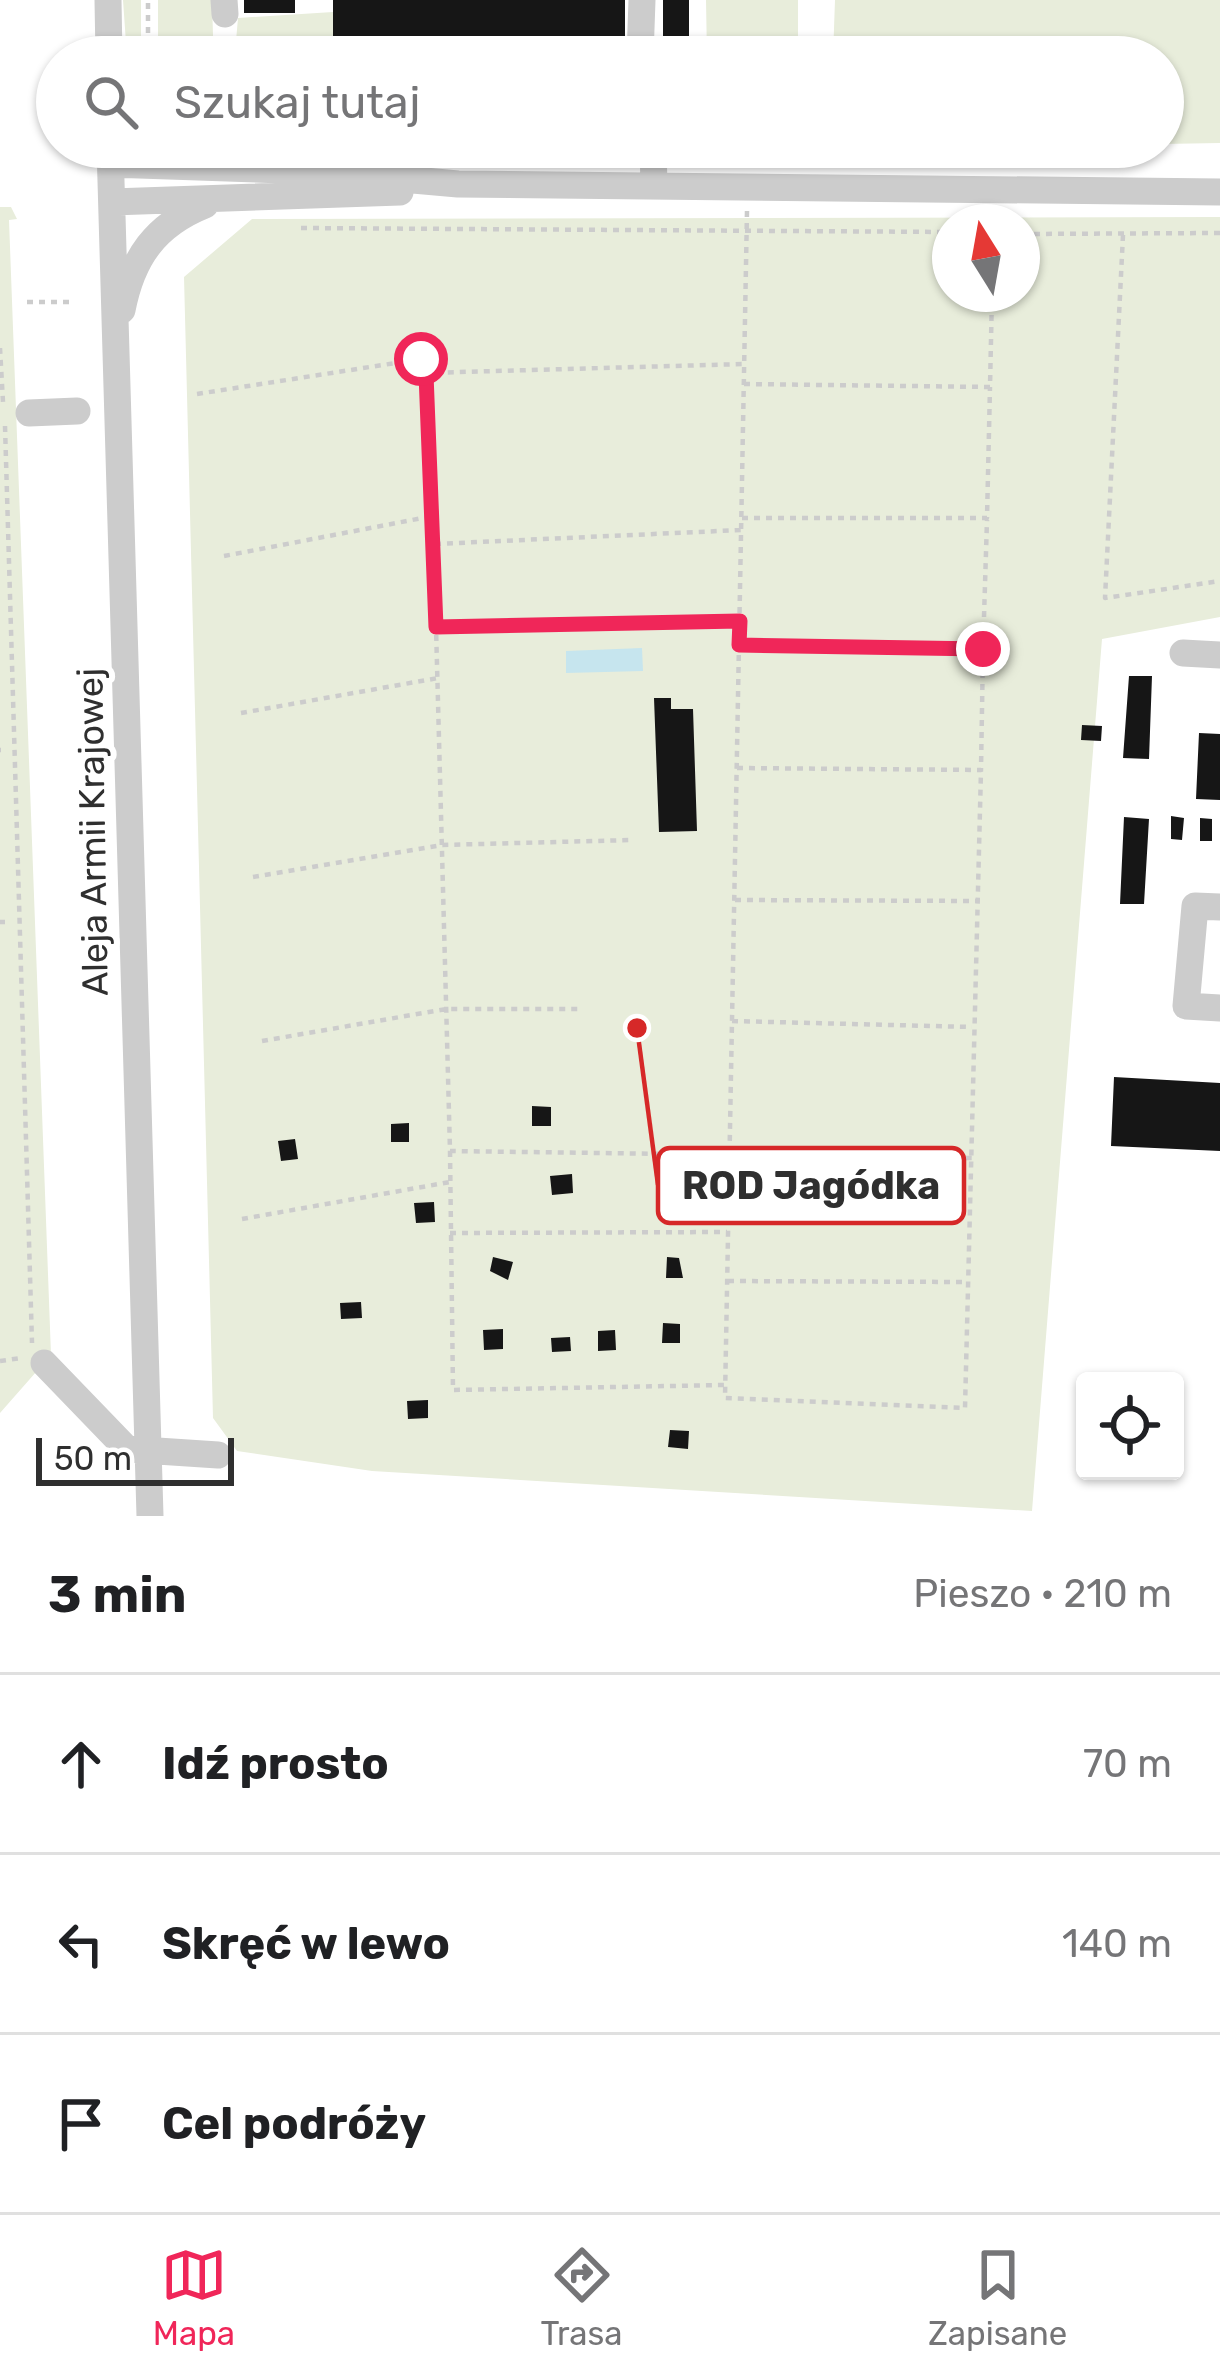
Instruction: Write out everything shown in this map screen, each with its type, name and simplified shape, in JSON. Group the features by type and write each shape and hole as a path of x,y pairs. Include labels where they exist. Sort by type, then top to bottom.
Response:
{"street":[{"path":"108,0 109,36"},
{"path":"641,36 642,0"},
{"path":"221,168 230,172"},
{"path":"654,168 654,186"},
{"path":"111,174 312,171 458,184"},
{"path":"111,174 218,200 458,184 1220,192"},
{"name":"Aleja Armii Krajowej","path":"111,174 126,1449 150,1516"},
{"path":"113,355 126,288 150,240 175,218 218,200"},
{"path":"29,413 77,411"},
{"path":"1183,653 1220,656"},
{"path":"1220,907 1195,906 1186,1006 1220,1008"},
{"path":"44,1363 126,1449 218,1455"}],"path":[{"path":"148,0 148,36"},
{"path":"748,187 725,1398 965,1408 992,312"},
{"path":"301,228 932,232"},
{"path":"1040,234 1220,233"},
{"path":"1123,236 1106,598 1220,581"},
{"path":"27,302 73,302"},
{"path":"0,348 28,1336 44,1363"},
{"path":"197,394 421,359 426,374 435,544 453,1390 725,1385"},
{"path":"426,374 744,364"},
{"path":"744,384 990,387"},
{"path":"224,556 434,516"},
{"path":"742,518 987,518"},
{"path":"435,544 741,530"},
{"path":"436,627 740,621"},
{"path":"739,645 983,649"},
{"path":"241,713 438,678"},
{"path":"737,768 981,770"},
{"path":"253,878 442,845 632,840"},
{"path":"734,900 978,901"},
{"path":"262,1041 446,1009 578,1009"},
{"path":"732,1021 975,1027"},
{"path":"450,1151 972,1158"},
{"path":"242,1219 450,1183"},
{"path":"450,1233 729,1232"},
{"path":"728,1281 968,1282"}],"green space":[{"path":"123,0 141,0 141,36 126,36"},
{"path":"158,0 212,0 213,36 158,36"},
{"path":"706,0 798,0 798,36 707,36"},
{"path":"835,0 1220,0 1220,143 1184,144 1184,36 834,36"},
{"path":"333,12 334,36 236,36 238,18"},
{"path":"0,207 11,207 17,219 9,220 51,1355 0,1413"},
{"path":"1040,217 1220,217 1220,617 1102,639 1032,1511 372,1471 237,1451 213,1418 184,277 252,219 932,218 932,312 1040,312"}],"water":[{"path":"642,648 643,671 566,673 566,651"}],"building":[{"path":"244,0 295,0 295,13 244,13"},
{"path":"333,0 625,0 625,36 333,36"},
{"path":"663,0 689,0 689,36 663,36"},
{"path":"1129,676 1152,676 1149,759 1123,758"},
{"path":"654,698 671,698 671,709 693,709 697,831 659,832"},
{"path":"1082,725 1102,726 1101,741 1081,740"},
{"path":"1199,733 1220,734 1220,800 1196,799"},
{"path":"1171,816 1184,818 1182,840 1171,839"},
{"path":"1124,817 1149,819 1144,904 1120,904"},
{"path":"1200,818 1212,819 1212,841 1200,841"},
{"path":"1114,1077 1220,1083 1220,1151 1111,1146"},
{"path":"532,1106 551,1107 551,1126 532,1126"},
{"path":"409,1123 409,1142 391,1142 391,1124"},
{"path":"295,1139 298,1159 281,1161 278,1141"},
{"path":"572,1174 573,1193 552,1195 550,1176"},
{"path":"434,1202 435,1222 416,1223 414,1203"},
{"path":"493,1257 513,1262 508,1280 490,1271"},
{"path":"667,1257 679,1258 683,1278 666,1278"},
{"path":"361,1302 362,1318 341,1319 340,1303"},
{"path":"663,1323 680,1324 680,1343 662,1343"},
{"path":"503,1329 503,1349 484,1350 483,1330"},
{"path":"615,1330 616,1350 598,1351 598,1331"},
{"path":"570,1337 571,1351 552,1352 551,1338"},
{"path":"428,1400 428,1418 408,1419 407,1401"},
{"path":"670,1430 689,1431 688,1449 668,1447"}],"place":[{"name":"ROD Jagódka","path":"637,1028"}],"route":[{"path":"421,359 426,374 436,627 740,621 739,645 983,649"}]}
